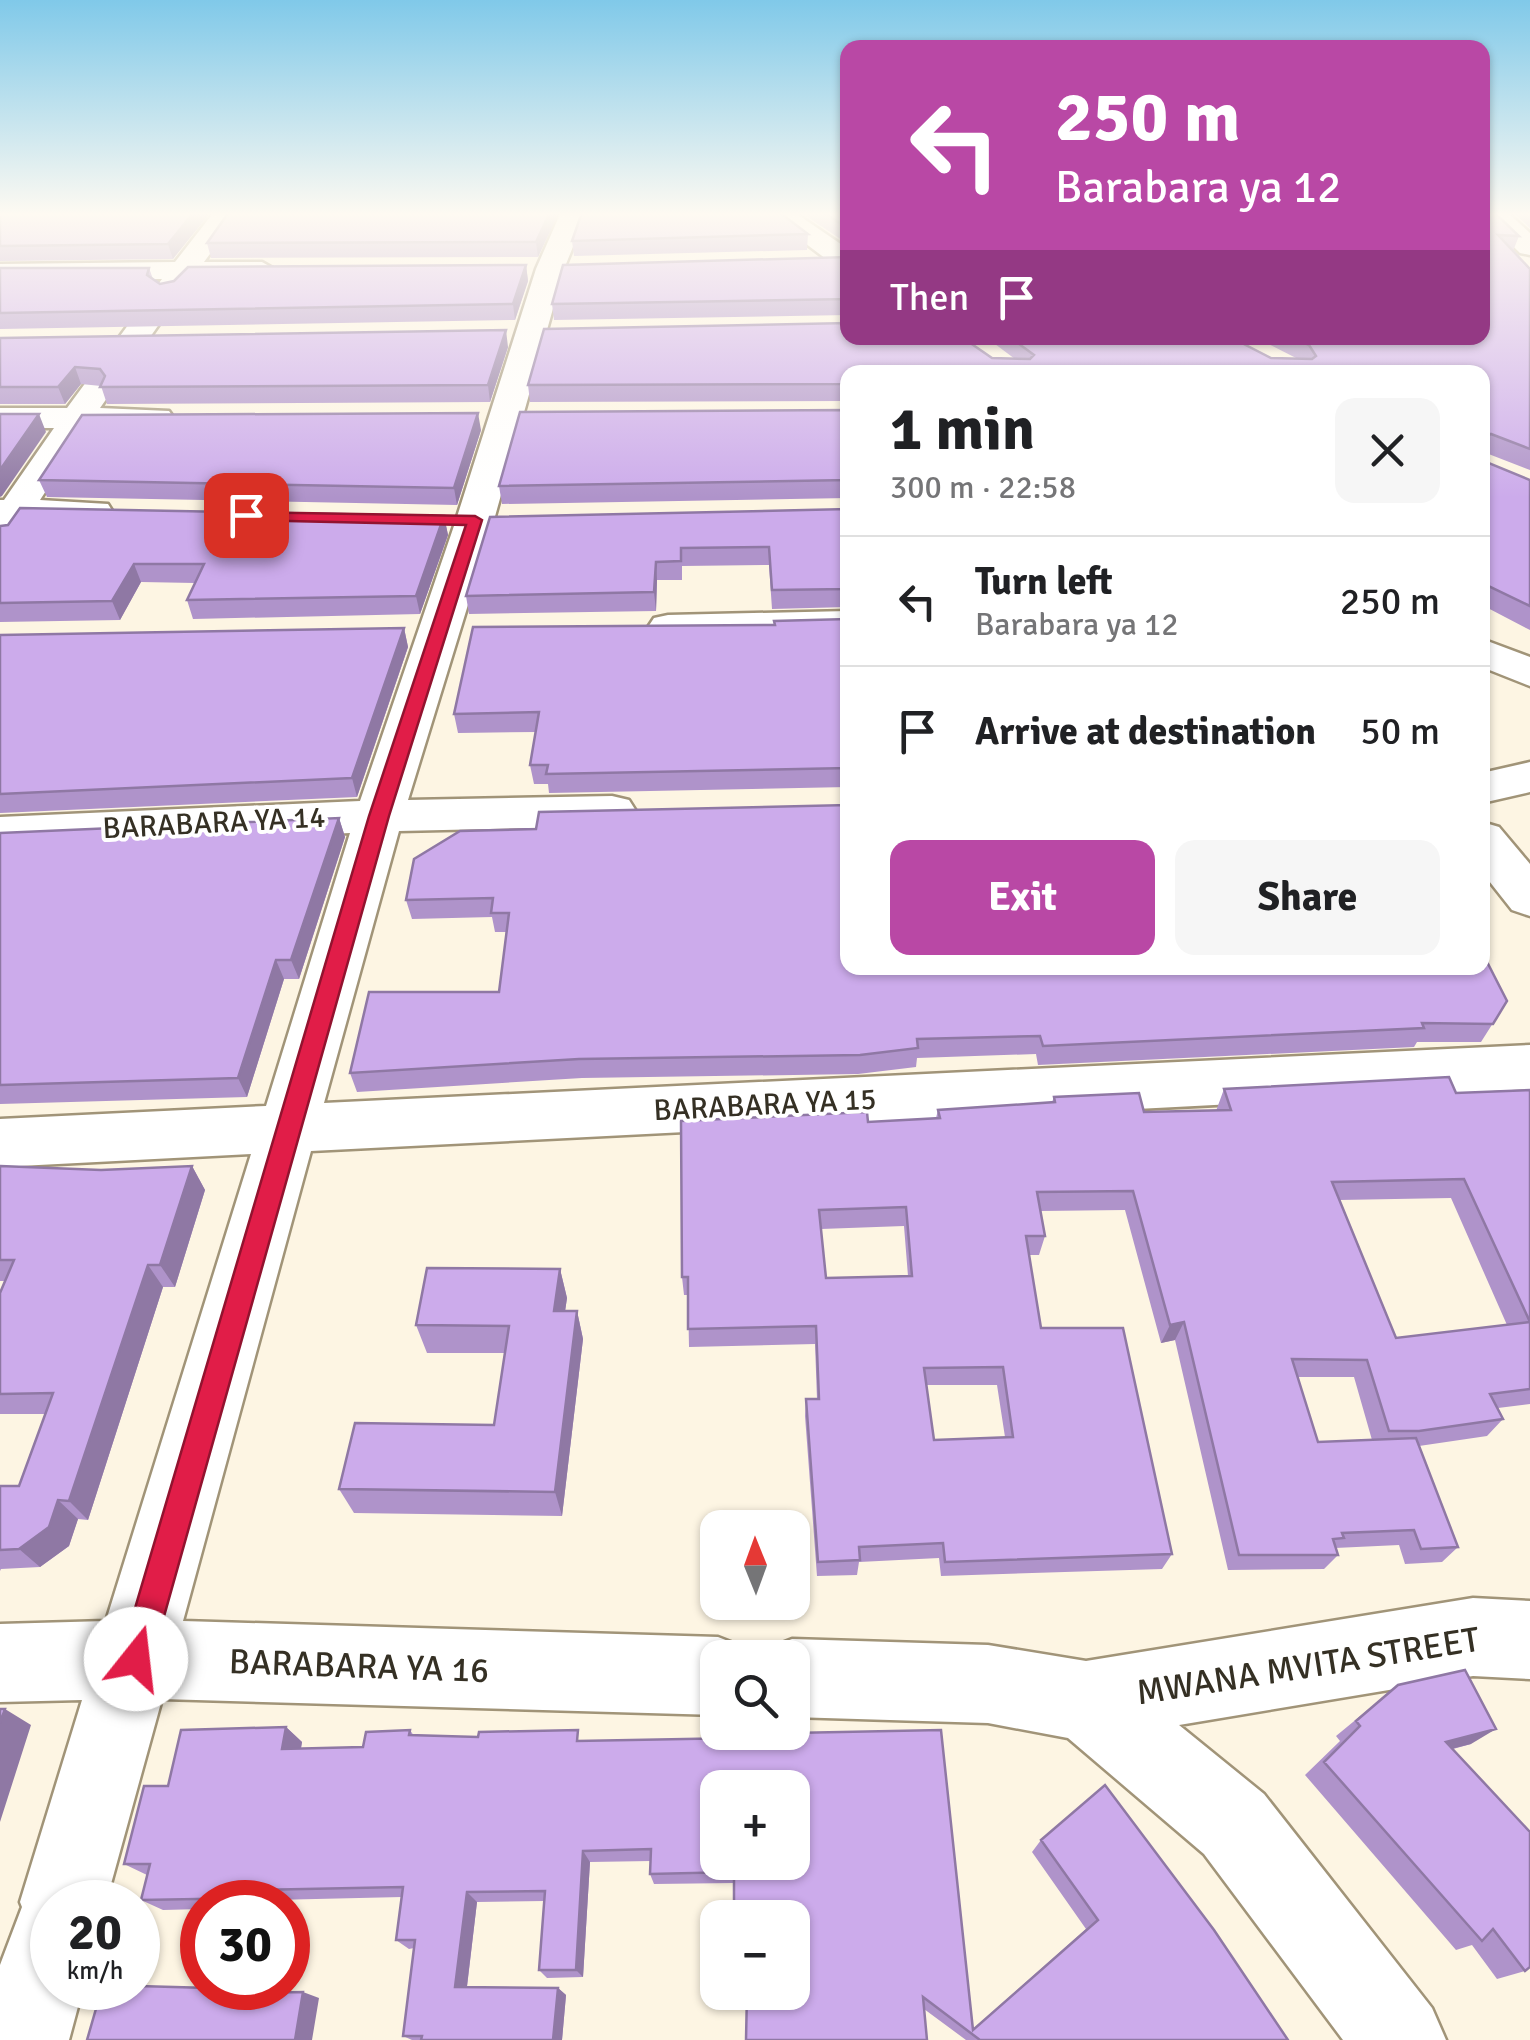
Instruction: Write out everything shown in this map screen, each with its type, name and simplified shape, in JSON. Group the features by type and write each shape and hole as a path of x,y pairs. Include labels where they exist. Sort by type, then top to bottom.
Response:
{"street":[{"path":"6,518 156,307"},
{"path":"71,1880 286,1129 379,816 506,419 536,307"},
{"path":"92,342 168,341"},
{"path":"0,418 194,418"},
{"path":"6,518 136,513"},
{"path":"634,627 840,623"},
{"path":"1490,655 1530,673"},
{"path":"1490,786 1530,777"},
{"name":"BARABARA YA 14","path":"0,833 379,816 652,810"},
{"path":"1490,848 1530,898"},
{"name":"BARABARA YA 15","path":"0,1142 1530,1067"},
{"name":"MWANA MVITA STREET","path":"1086,1701 1473,1636 1530,1640"},
{"name":"BARABARA YA 16","path":"0,1662 136,1659 700,1675"},
{"path":"810,1679 988,1684 1086,1701 1234,1824 1400,2040"},
{"path":"22,2040 31,2010"}],"building":[{"path":"0,307 331,307 0,313"},
{"path":"1490,307 1530,307 1530,449 1490,435 1490,365 840,365 840,384 528,385 544,329 840,323 840,345 973,345 992,358 1030,359 1034,355 1020,345 1246,345 1271,358 1316,356 1309,345 1490,345"},
{"path":"506,330 488,385 100,387 105,376 100,369 75,367 58,387 0,387 0,338"},
{"path":"840,410 840,480 499,486 520,412"},
{"path":"478,413 454,488 39,480 82,415"},
{"path":"0,414 39,414 0,470"},
{"path":"1490,464 1530,480 1530,606 1490,587"},
{"path":"20,508 444,516 416,596 187,600 204,564 134,564 112,601 0,603 0,526 8,525"},
{"path":"840,509 840,589 772,590 769,547 681,548 681,561 656,562 654,592 466,596 490,517"},
{"path":"840,619 840,768 546,774 548,765 530,765 539,712 454,714 473,627 775,625 774,621"},
{"path":"404,628 352,778 0,794 0,635"},
{"path":"840,805 840,975 1490,975 1490,968 1507,1001 1493,1024 1422,1023 1424,1028 1043,1046 1040,1036 917,1039 918,1048 860,1055 579,1059 350,1073 369,992 499,992 509,913 491,913 493,898 406,900 414,859 460,831 536,829 539,812"},
{"path":"339,818 291,960 276,960 238,1078 0,1085 0,833"},
{"path":"1449,1077 1456,1093 1530,1090 1530,1322 1530,1389 1490,1394 1503,1419 1419,1431 1389,1431 1367,1360 1292,1359 1318,1442 1416,1438 1458,1547 1421,1549 1414,1530 1342,1533 1344,1538 1333,1539 1338,1555 1239,1555 1184,1322 1170,1325 1133,1191 1037,1192 1045,1236 1026,1236 1041,1328 1123,1328 1172,1554 945,1562 943,1543 859,1547 860,1560 818,1562 806,1399 819,1399 816,1326 688,1329 688,1277 682,1277 681,1121 867,1112 868,1122 940,1118 938,1110 1055,1102 1054,1097 1139,1093 1144,1112 1231,1110 1224,1089","holes":["1464,1179 1530,1322 1396,1338 1332,1182","906,1207 912,1276 826,1278 819,1210","1003,1367 1013,1437 934,1440 924,1368"]},
{"path":"0,1166 101,1170 192,1166 160,1265 148,1265 69,1501 58,1500 49,1527 19,1549 0,1550 0,1486 19,1486 53,1393 0,1394 0,1293 14,1260 0,1260"},
{"path":"427,1268 560,1269 554,1311 577,1311 555,1492 339,1489 355,1423 494,1425 509,1326 416,1325"},
{"path":"1465,1670 1496,1729 1446,1742 1530,1832 1530,1967 1525,1971 1493,1929 1482,1941 1324,1762 1360,1726 1356,1721 1398,1685"},
{"path":"286,1727 282,1749 363,1747 366,1732 410,1730 409,1735 478,1737 479,1732 578,1730 577,1741 700,1739 700,1750 810,1750 810,1733 941,1730 973,2030 1098,1920 1041,1840 1105,1785 1214,1930 1288,2040 980,2040 923,1997 927,2040 746,2040 747,2010 810,2010 810,1900 734,1900 734,1880 810,1880 810,1770 700,1770 700,1873 650,1874 651,1849 583,1851 576,1970 539,1970 545,1891 467,1892 455,1987 558,1988 553,2040 421,2040 422,2036 403,2036 415,1940 396,1940 403,1887 310,1889 310,1880 180,1880 180,1899 160,1900 160,1880 146,1880 150,1864 124,1864 144,1786 168,1786 181,1730"},
{"path":"160,1987 180,1987 180,2010 300,2010 295,2040 87,2040 96,2010 160,2010"}],"route":[{"path":"136,1659 379,816 475,520 246,515"}]}
